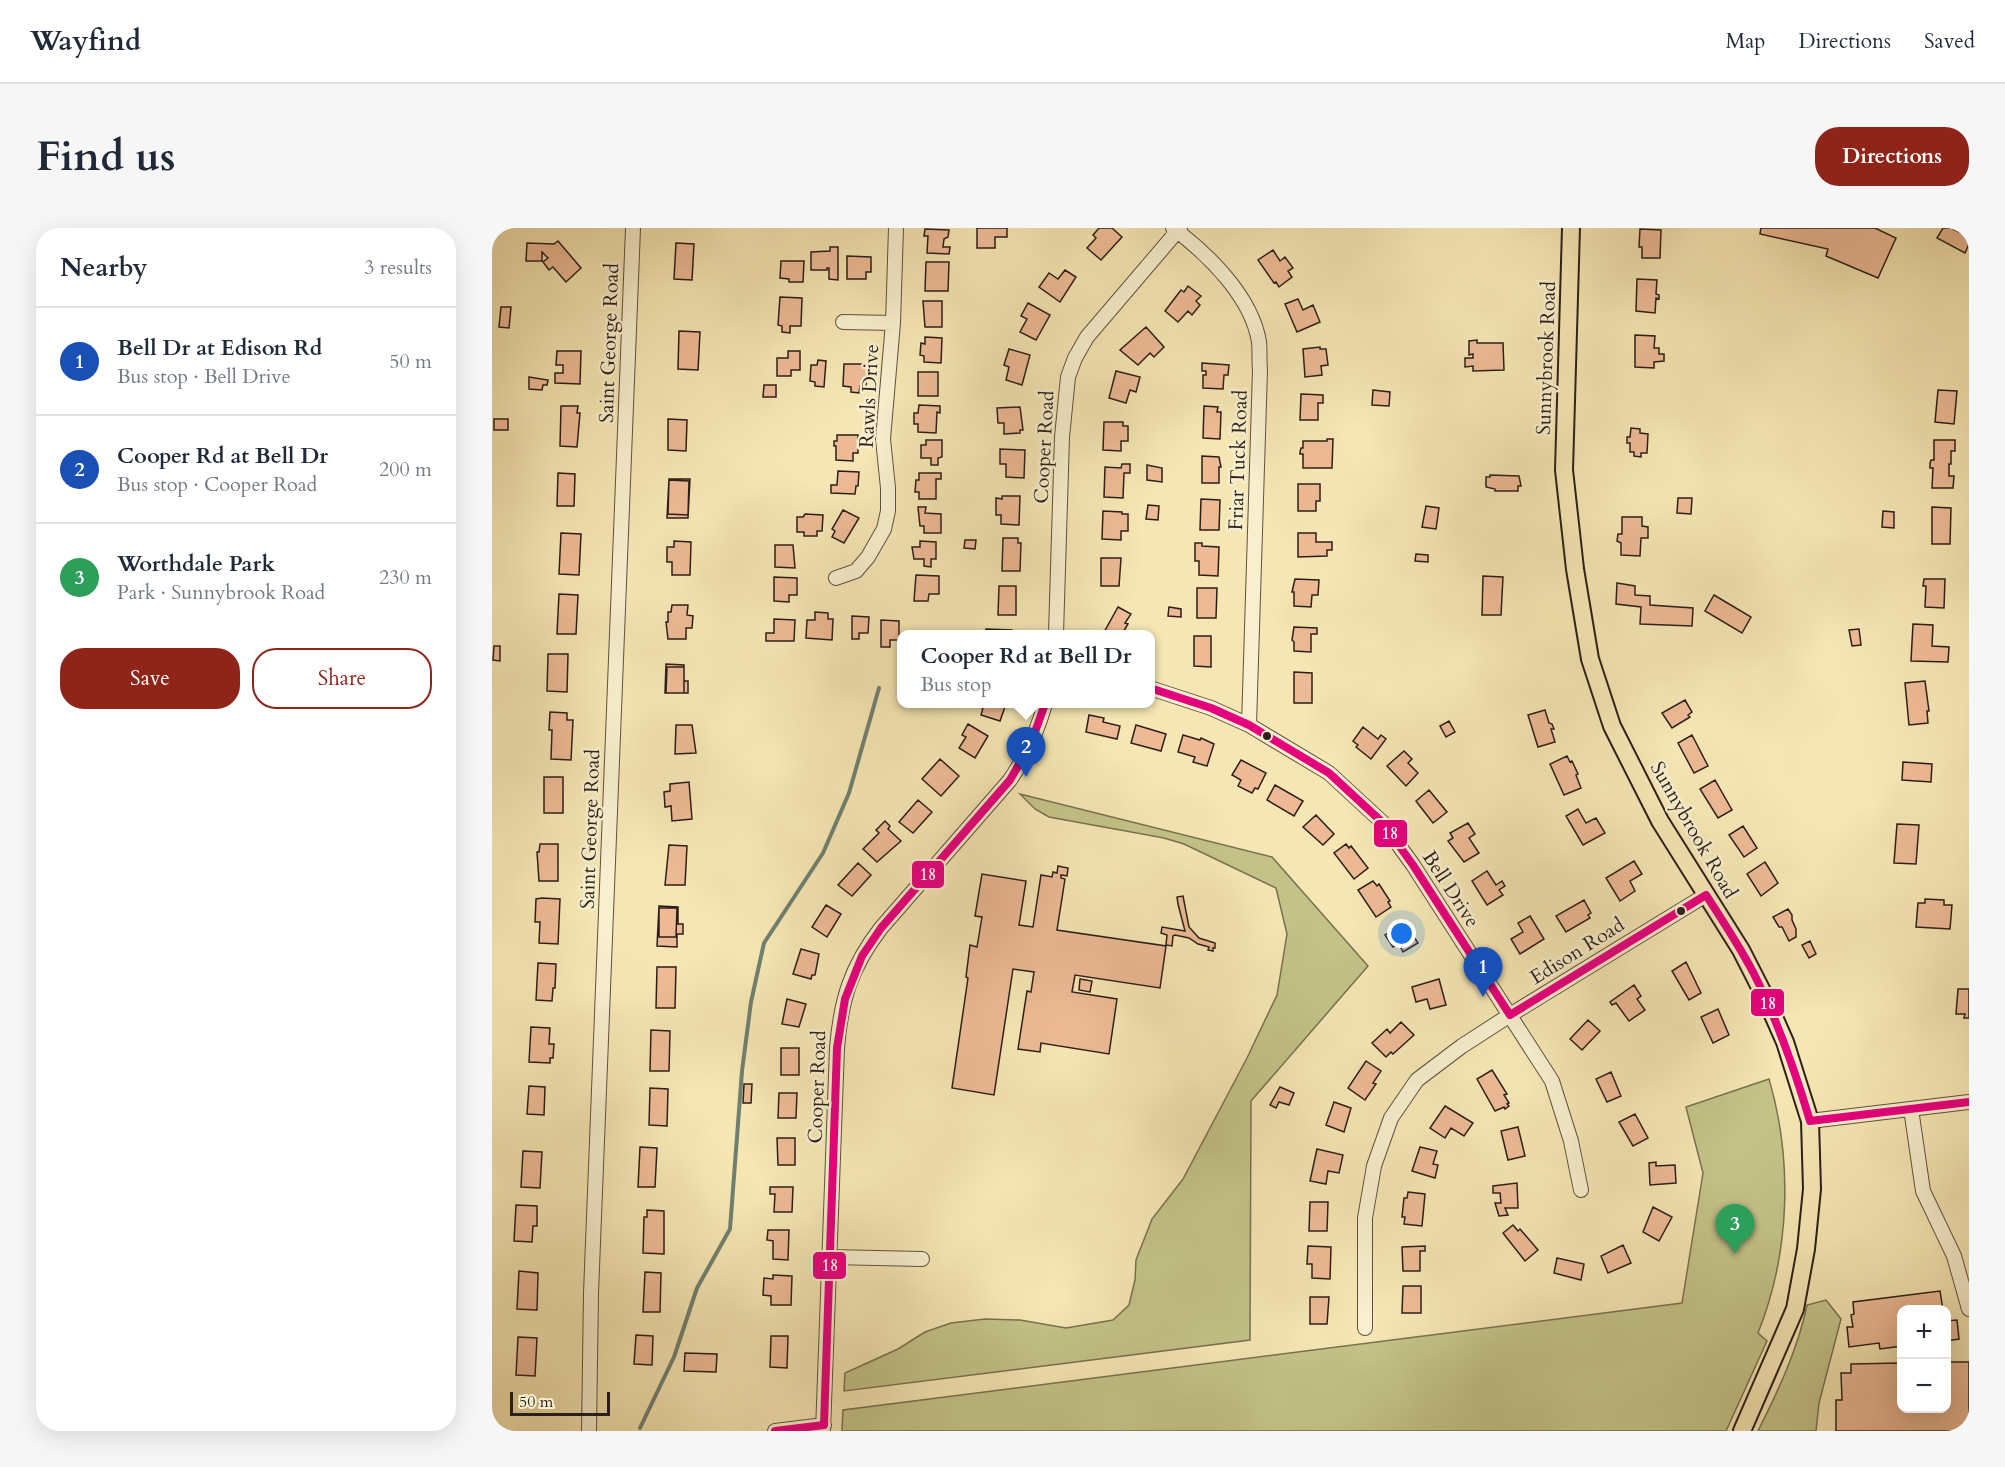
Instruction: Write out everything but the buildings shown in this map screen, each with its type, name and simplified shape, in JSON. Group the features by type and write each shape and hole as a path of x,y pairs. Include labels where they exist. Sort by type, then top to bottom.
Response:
{"main road":[{"name":"Sunnybrook Road","path":"1571,228 1564,470 1575,569 1590,659 1612,726 1660,821 1741,950 1766,999 1785,1042 1810,1121 1812,1189 1806,1249 1795,1309 1742,1431"}],"street":[{"name":"Saint George Road","path":"589,1431 591,1293 633,228"},
{"name":"Rawls Drive","path":"836,578 856,571 868,557 884,529 888,511 883,440 893,323 896,228"},
{"name":"Cooper Road","path":"1056,630 1062,436 1068,377 1075,358 1087,337 1177,229"},
{"name":"Friar Tuck Road","path":"1177,229 1225,274 1249,312 1259,341 1250,725"},
{"path":"843,322 893,323"},
{"name":"Bell Drive","path":"1155,690 1211,708 1250,725 1329,773 1382,822 1413,865 1552,1081 1571,1141 1581,1190"},
{"name":"Cooper Road","path":"823,1428 838,1039 845,996 864,950 1010,780 1024,760 1036,734 1044,708"},
{"name":"Edison Road","path":"1365,1328 1365,1218 1374,1166 1390,1118 1417,1080 1462,1046 1706,895"},
{"path":"1810,1121 1969,1102"},
{"path":"1911,1109 1923,1191 1954,1256 1969,1309"},
{"path":"830,1257 922,1259"},
{"path":"775,1431 823,1428"}],"green space":[{"path":"1020,794 1272,857 1368,966 1251,1101 1250,1340 844,1391 845,1373 898,1349 925,1332 951,1323 985,1319 1020,1320 1066,1328 1113,1320 1129,1305 1135,1280 1136,1260 1152,1219 1183,1179 1247,1058 1277,995 1287,934 1276,888 1184,844 1164,838 1049,817 1035,809"},
{"path":"1769,1079 1777,1110 1785,1174 1782,1239 1777,1271 1758,1333 1767,1341 1726,1431 842,1431 843,1410 1682,1303 1703,1173 1686,1107"},
{"path":"1826,1300 1841,1319 1819,1403 1816,1431 1758,1431 1793,1354 1807,1305"}],"waterway":[{"path":"640,1428 674,1357 697,1288 730,1229 742,1071 751,1002 764,943 823,853 849,793 879,688"}],"transit line":[{"name":"18","path":"1155,690 1211,708 1249,725 1329,773 1382,822 1413,865 1510,1015 1706,895 1743,954 1763,992 1785,1046 1810,1121 1969,1102"},
{"name":"18","path":"775,1431 824,1425 837,1048 845,999 862,956 881,928 1010,780 1031,743 1044,708"}],"place":[{"name":"Cooper Rd at Bell Dr","path":"1026,777"},
{"name":"Bell Dr at Edison Rd","path":"1483,997"},
{"name":"Worthdale Park","path":"1735,1254"}]}
